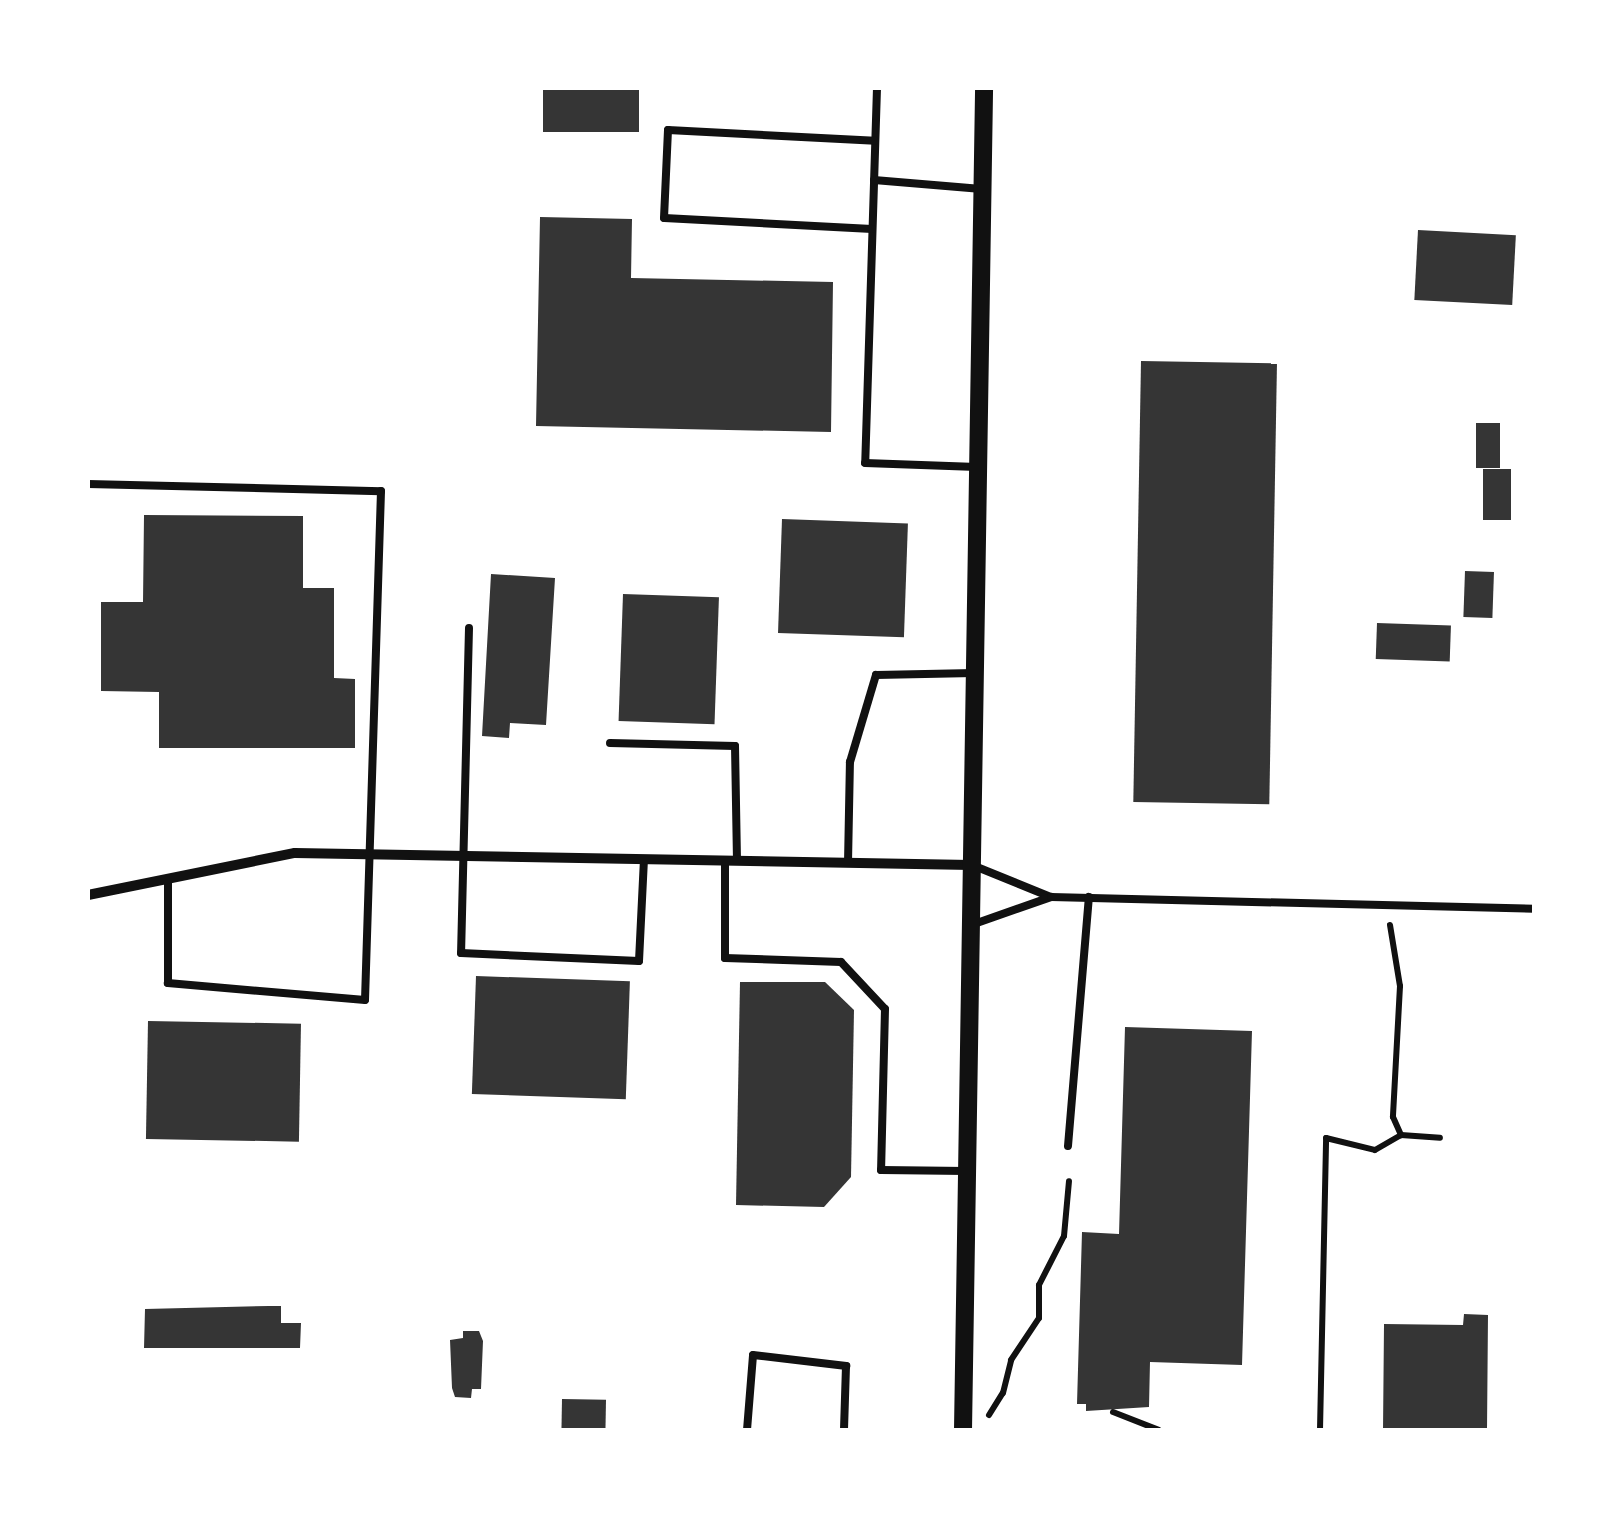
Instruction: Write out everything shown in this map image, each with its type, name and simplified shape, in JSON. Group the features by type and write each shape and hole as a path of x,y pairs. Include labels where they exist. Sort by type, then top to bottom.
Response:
{"street":[{"path":"963,1430 984,88"},
{"path":"88,895 295,853 971,865"}],"lane":[{"path":"877,88 865,462 977,466"},
{"path":"872,229 664,218 668,130 875,140"},
{"path":"874,180 982,189"},
{"path":"88,484 381,491 374,854 366,1000 168,984 168,879"},
{"path":"469,628 461,953 639,960 644,859"},
{"path":"848,863 850,762 876,676 974,673"},
{"path":"610,743 735,746 738,861"},
{"path":"724,861 726,958 841,962 885,1010 881,1170 966,1171"},
{"path":"971,865 1051,897"},
{"path":"970,926 1051,897 1534,909"},
{"path":"1068,1146 1089,897"},
{"path":"747,1430 754,1355 846,1366 844,1430"}],"path":[{"path":"1390,925 1400,986 1393,1117 1401,1135"},
{"path":"1320,1430 1326,1138 1375,1150 1401,1135 1440,1138"},
{"path":"985,1419 1039,1318 1040,1284 1064,1236 1069,1181"},
{"path":"1113,1412 1159,1430"}],"building":[{"path":"543,88 639,88 639,132 543,132"},
{"path":"540,217 632,219 631,278 833,282 831,432 536,426"},
{"path":"1418,230 1516,235 1512,305 1414,300"},
{"path":"1141,361 1277,363 1269,804 1133,802"},
{"path":"1476,423 1500,423 1500,468 1476,468"},
{"path":"1483,469 1511,469 1511,520 1483,520"},
{"path":"144,515 303,516 303,588 334,588 334,678 355,679 355,748 159,748 159,692 101,691 101,602 143,602"},
{"path":"782,519 908,523 904,637 778,633"},
{"path":"1465,571 1494,572 1492,618 1463,617"},
{"path":"491,574 555,578 546,725 510,723 509,738 482,736"},
{"path":"623,594 719,597 715,724 619,721"},
{"path":"1377,623 1451,626 1450,662 1376,659"},
{"path":"476,976 630,981 626,1099 472,1094"},
{"path":"740,982 825,982 854,1010 851,1177 824,1207 736,1205"},
{"path":"148,1021 301,1024 299,1142 146,1139"},
{"path":"1125,1027 1252,1031 1242,1365 1150,1362 1149,1407 1086,1411 1086,1404 1077,1404 1082,1232 1119,1234"},
{"path":"281,1306 281,1323 301,1323 300,1348 144,1348 145,1309"},
{"path":"1464,1314 1488,1315 1487,1430 1383,1430 1384,1324 1463,1325"},
{"path":"463,1331 479,1331 483,1341 481,1389 472,1389 471,1398 455,1397 452,1388 450,1340 463,1338"},
{"path":"562,1399 606,1400 605,1430 561,1430"}]}
